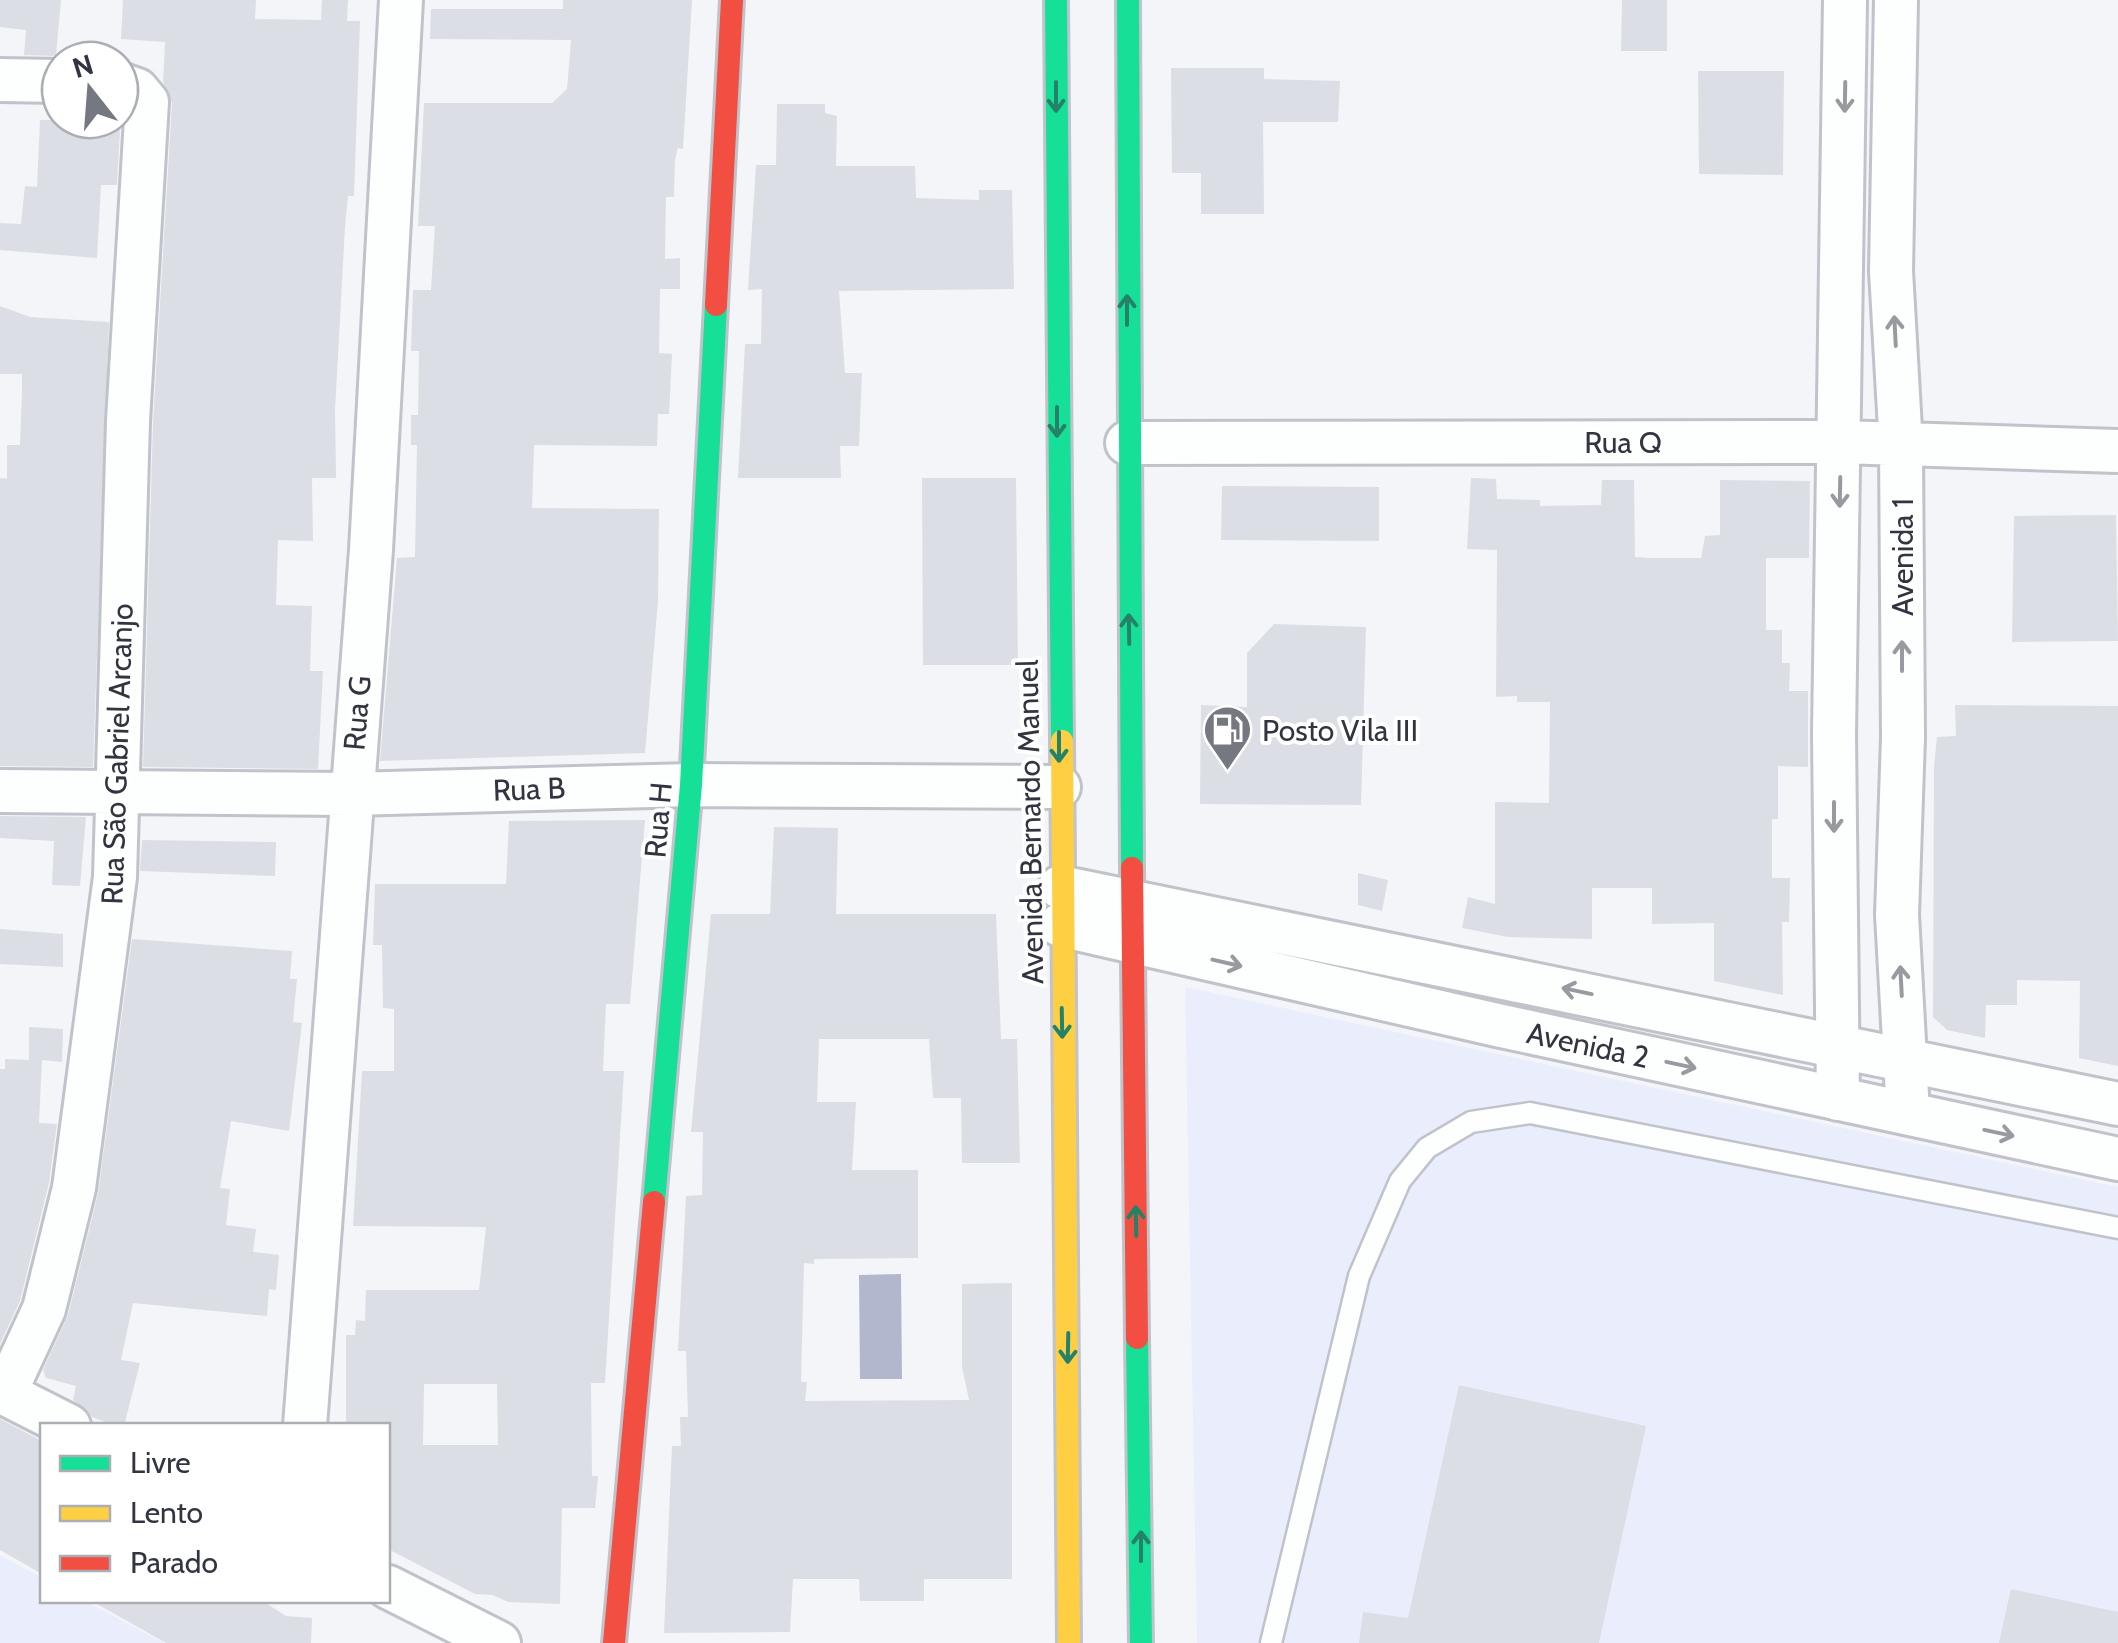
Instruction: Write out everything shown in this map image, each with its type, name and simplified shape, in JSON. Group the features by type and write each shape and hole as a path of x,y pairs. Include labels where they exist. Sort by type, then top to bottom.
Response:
{"main road":[{"name":"Rua H","path":"614,1643 691,785 732,0"},
{"name":"Avenida Bernardo Manuel","path":"1056,0 1068,1643"},
{"path":"1128,0 1127,442 1141,1643"}],"street":[{"name":"Rua G","path":"305,1423 371,550 401,0"},
{"name":"Avenida 1","path":"1838,1098 1834,734 1846,0"},
{"name":"Avenida 1","path":"1896,0 1891,271 1901,447 1903,738 1898,915 1908,1114"},
{"path":"0,80 40,81"},
{"name":"Rua São Gabriel Arcanjo","path":"3,1392 44,1309 74,1188 116,877 133,140"},
{"name":"Rua Q","path":"1127,442 1841,442 1901,447 2118,451"},
{"name":"Rua B","path":"0,790 350,794 691,785 1059,787"},
{"name":"Avenida 2","path":"1060,906 1906,1058 2118,1104"},
{"name":"Avenida 2","path":"1132,921 1838,1098 2118,1159"},
{"path":"3,1392 63,1423"},
{"path":"390,1587 499,1643"}],"lane":[{"path":"1271,1643 1359,1276 1400,1181 1427,1148 1471,1122 1530,1113 2118,1228"}],"shaded area":[{"path":"1185,987 2118,1187 2118,1643 1197,1643"},
{"path":"0,1555 40,1577 40,1603 89,1603 164,1643 0,1643"}],"water":[{"path":"901,1274 902,1379 860,1379 859,1275"}],"building":[{"path":"0,0 61,0 57,40 40,40 40,56 24,55 26,30 0,27"},
{"path":"123,0 256,0 255,19 321,20 322,0 348,0 347,21 360,21 354,196 348,196 345,227 335,410 336,478 312,478 313,541 278,540 276,605 312,606 310,671 323,671 318,769 143,767 153,422 172,103 163,82 165,42 121,39"},
{"path":"563,0 692,0 683,149 678,148 675,160 674,197 666,197 665,259 680,258 680,289 660,289 659,353 672,354 669,414 658,414 657,446 534,445 532,508 659,509 658,601 645,753 380,761 397,558 415,557 417,445 411,445 411,415 418,415 419,351 411,351 413,290 431,290 435,226 418,226 424,103 552,103 567,89 571,40 430,39 431,9 563,9"},
{"path":"1622,0 1667,0 1667,51 1621,51"},
{"path":"1171,68 1264,68 1264,79 1340,81 1338,122 1263,122 1264,214 1201,214 1201,173 1172,173"},
{"path":"1698,71 1784,71 1783,175 1699,174"},
{"path":"777,104 825,104 825,113 837,116 836,166 915,166 916,198 979,200 979,190 1012,190 1014,289 839,291 845,373 862,373 859,446 840,446 841,478 738,478 745,344 761,344 762,289 748,290 756,165 776,165"},
{"path":"40,120 40,140 119,140 117,185 101,185 97,258 0,250 0,223 21,224 25,186 37,187"},
{"path":"0,306 30,317 109,322 93,767 0,766 0,478 7,479 7,445 20,445 22,374 0,374"},
{"path":"922,478 1016,478 1018,665 923,665"},
{"path":"1471,478 1496,479 1497,499 1540,500 1540,506 1601,505 1602,480 1634,480 1635,557 1651,558 1701,558 1705,536 1720,535 1720,480 1810,481 1809,558 1766,558 1766,630 1782,630 1782,663 1790,663 1789,691 1808,691 1808,767 1778,766 1778,819 1772,819 1772,878 1790,878 1789,922 1782,922 1783,995 1714,981 1714,923 1652,924 1652,888 1592,888 1592,939 1508,937 1462,928 1468,897 1495,904 1495,802 1549,803 1550,702 1517,702 1517,696 1496,697 1497,550 1467,549"},
{"path":"1222,486 1379,487 1379,541 1221,540"},
{"path":"2116,515 2118,641 2012,642 2014,516"},
{"path":"1274,624 1366,627 1361,805 1200,804 1201,705 1247,707 1247,653"},
{"path":"1955,705 2118,706 2118,1066 2079,1058 2080,981 2017,980 2017,1005 1986,1005 1985,1038 1947,1030 1933,1017 1934,767 1937,737 1956,736"},
{"path":"0,816 86,817 80,886 52,885 54,841 0,838"},
{"path":"645,820 630,1004 606,1004 603,1071 624,1071 605,1383 591,1383 592,1476 598,1476 595,1508 562,1508 560,1604 508,1602 493,1595 475,1594 390,1550 390,1423 346,1423 346,1335 355,1335 356,1320 365,1321 366,1290 479,1290 486,1227 353,1226 362,1071 394,1071 394,1009 383,1008 382,945 373,945 375,884 506,884 509,821","holes":["424,1384 497,1384 498,1445 423,1445"]},
{"path":"774,827 838,828 836,914 996,914 1001,1039 1017,1039 1020,1163 962,1163 961,1098 933,1098 929,1039 819,1039 817,1102 856,1102 852,1170 918,1170 918,1258 814,1259 814,1264 804,1263 801,1382 807,1382 805,1401 969,1400 962,1367 962,1284 1012,1283 1012,1579 924,1579 924,1601 860,1601 859,1579 793,1579 790,1632 664,1633 672,1446 681,1446 680,1417 688,1417 686,1351 678,1351 686,1196 702,1195 703,1132 691,1132 711,914 770,914"},
{"path":"142,840 276,842 275,876 140,871"},
{"path":"1358,873 1388,880 1382,911 1358,905"},
{"path":"0,929 63,934 63,967 0,964"},
{"path":"132,939 292,951 290,979 297,979 293,1022 302,1023 289,1131 231,1121 220,1188 230,1189 226,1225 256,1229 253,1252 279,1255 276,1290 269,1289 267,1316 133,1303 121,1360 140,1363 125,1423 108,1423 92,1417 73,1400 76,1386 46,1378 43,1370 68,1315 98,1194"},
{"path":"29,1027 63,1029 62,1062 42,1060 39,1123 57,1124 49,1183 20,1301 0,1344 0,1069 5,1069 5,1059 29,1060"},
{"path":"1459,1385 1646,1426 1599,1643 1359,1643 1363,1612 1408,1618"},
{"path":"0,1419 40,1440 40,1573 0,1550"},
{"path":"2011,1589 2118,1612 2118,1643 1999,1643"},
{"path":"95,1603 266,1603 286,1616 312,1618 311,1643 166,1643"}],"traffic: fast":[{"path":"1056,0 1062,741"},
{"path":"1128,0 1132,868"},
{"path":"654,1202 691,785 716,305"},
{"path":"1137,1338 1141,1643"}],"traffic: slow":[{"path":"1062,741 1069,1643"}],"traffic: jam":[{"path":"716,305 732,0"},
{"path":"1132,868 1137,1338"},
{"path":"614,1643 654,1202"}],"place":[{"name":"Posto Vila III","path":"1227,772"}]}
